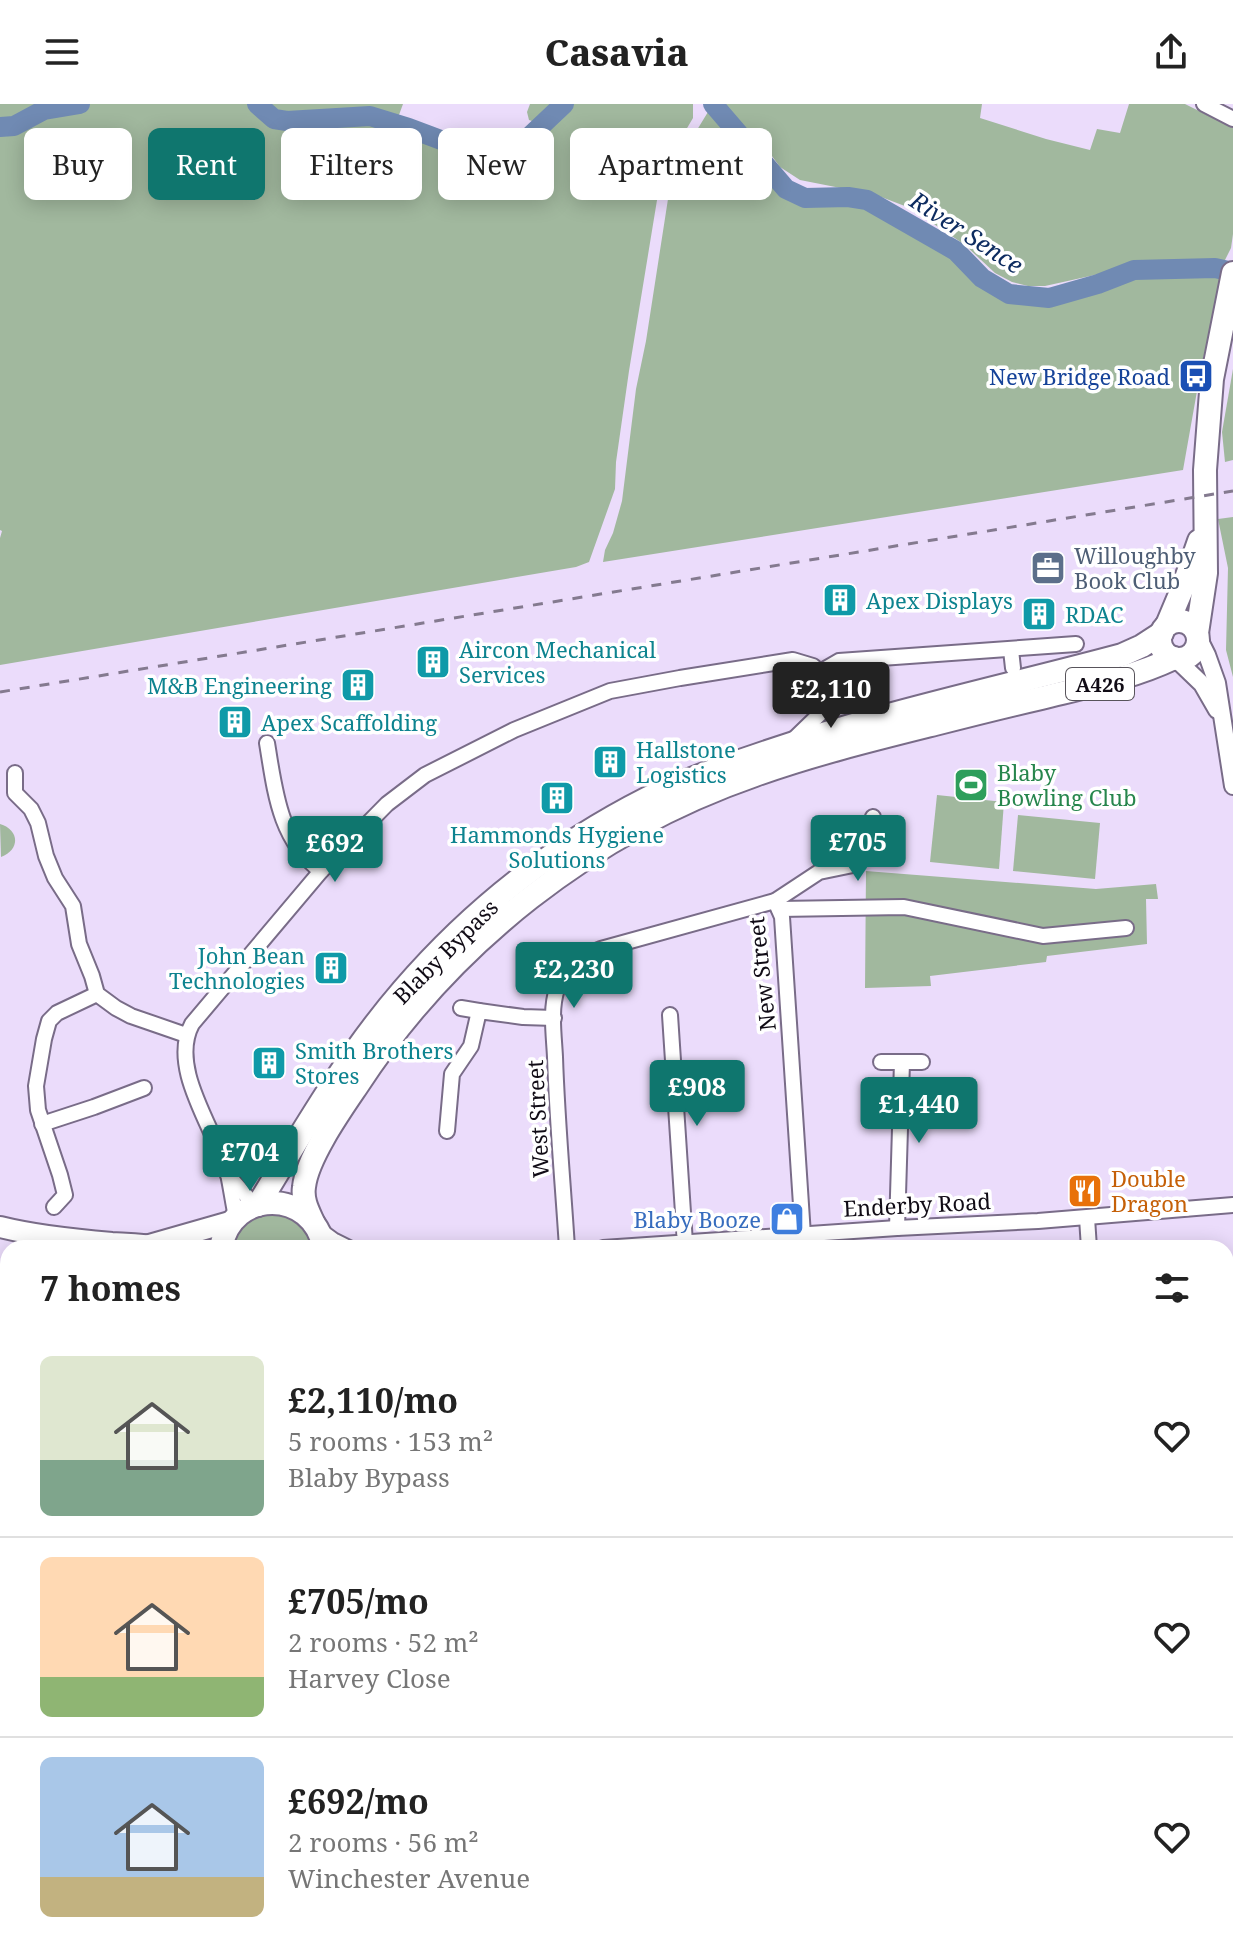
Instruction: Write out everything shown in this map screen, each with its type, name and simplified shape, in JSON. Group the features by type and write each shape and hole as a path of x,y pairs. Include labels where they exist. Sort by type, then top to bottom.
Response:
{"main road":[{"path":"1205,521 1191,566 1164,629 1161,646 1175,659 1188,657 1196,649 1205,586 1205,521 1205,470 1212,379 1232,280"},
{"path":"1164,629 1172,622 1184,622 1190,624 1198,635"},
{"name":"Blaby Bypass","path":"223,1240 367,1034 404,990 433,957 492,902 573,841 649,797 686,781 790,744 889,715 1122,655 1142,646 1164,629"},
{"name":"Blaby Bypass","path":"318,1233 304,1198 306,1175 327,1131 394,1033 452,967 487,934 547,886 603,848 656,818 755,775 867,741 1091,686 1175,659"},
{"path":"172,1240 245,1212 282,1203 301,1211 318,1233"},
{"path":"0,1227 79,1240"}],"street":[{"path":"1204,104 1233,119"},
{"path":"1198,635 1217,683 1233,786"},
{"path":"820,672 839,661 1076,644"},
{"path":"1011,650 1013,668"},
{"path":"1175,659 1208,691 1222,723"},
{"path":"245,1212 195,1098 185,1056 186,1035 321,871 387,804 425,775 514,730 610,691 793,660 813,666 827,681 830,691 824,710 790,744"},
{"path":"830,691 851,708 889,715"},
{"path":"267,743 278,807 285,827 298,849 321,871"},
{"path":"15,773 7,796 31,809 38,823 55,878 73,906 79,944 97,994 131,1016 186,1035"},
{"path":"777,905 819,872 853,865 869,847 874,832 873,817"},
{"path":"777,905 904,907 1043,936 1126,928"},
{"name":"West Street","path":"566,1240 554,1018 556,991 565,973 591,953 777,905"},
{"name":"New Street","path":"777,905 782,917 803,1235"},
{"path":"54,1207 71,1197 60,1175 38,1110 36,1086 44,1039 49,1021 57,1013 97,994"},
{"path":"461,1008 554,1018"},
{"path":"453,1122 452,1074 471,1046 479,1011"},
{"path":"670,1015 685,1240"},
{"path":"881,1062 922,1062"},
{"path":"897,1228 902,1062"},
{"path":"42,1124 144,1088"},
{"path":"228,1174 245,1212"},
{"name":"Enderby Road","path":"770,1240 803,1235 1087,1218 1233,1205"},
{"path":"1087,1218 1088,1240"}],"green space":[{"path":"0,104 403,104 394,128 281,128 281,200 422,200 422,138 438,147 438,200 554,200 554,128 544,128 569,104 693,104 693,118 687,128 570,128 570,200 657,200 629,371 615,489 589,562 576,567 0,665"},
{"path":"530,104 553,104 535,122 529,120 527,112"},
{"path":"721,104 982,104 980,118 1090,150 1097,129 1120,133 1129,104 1185,104 1233,128 1231,248 1224,262 1149,263 1045,286 1012,282 995,273 965,245 910,208 876,195 800,180 780,167 772,156 772,128 743,128"},
{"path":"711,107 727,128 698,128"},
{"path":"772,178 787,194 799,200 820,204 869,204 912,232 950,251 989,287 1014,298 1049,302 1082,294 1137,273 1216,270 1222,283 1202,363 1183,470 603,562 622,501 636,389 668,200 772,200"},
{"path":"1233,369 1233,460 1225,462 1222,432"},
{"path":"1233,517 1233,677 1226,650 1228,568 1218,519"},
{"path":"937,795 1004,802 999,869 930,862"},
{"path":"1018,815 1100,823 1095,879 1013,871"},
{"path":"0,824 11,831 15,840 12,850 1,857"},
{"path":"866,871 1096,889 1156,884 1158,899 1146,899 1147,944 1047,956 1046,962 930,976 931,986 865,988"},
{"path":"267,1212 285,1215 303,1225 311,1240 233,1240 240,1225"}],"waterway":[{"name":"River Sence","path":"0,127 14,126 44,110 80,104"},
{"name":"River Sence","path":"257,104 274,119 287,121 370,116 473,152 486,152 527,139 564,104"},
{"name":"River Sence","path":"713,104 786,189 805,198 867,200 956,251 982,278 1009,294 1049,298 1134,270 1215,268 1233,272"}],"railway":[{"path":"0,692 1233,491"}],"place":[{"name":"New Bridge Road","path":"1196,376"},
{"name":"Willoughby Book Club","path":"1048,568"},
{"name":"Apex Displays","path":"840,600"},
{"name":"RDAC","path":"1039,614"},
{"name":"Aircon Mechanical Services","path":"433,662"},
{"name":"M&B Engineering","path":"358,685"},
{"name":"Apex Scaffolding","path":"235,722"},
{"name":"Hallstone Logistics","path":"610,762"},
{"name":"Blaby Bowling Club","path":"971,785"},
{"name":"Hammonds Hygiene Solutions","path":"557,798"},
{"name":"John Bean Technologies","path":"331,968"},
{"name":"Smith Brothers Stores","path":"269,1063"},
{"name":"Double Dragon","path":"1085,1191"},
{"name":"Blaby Booze","path":"787,1219"}]}
